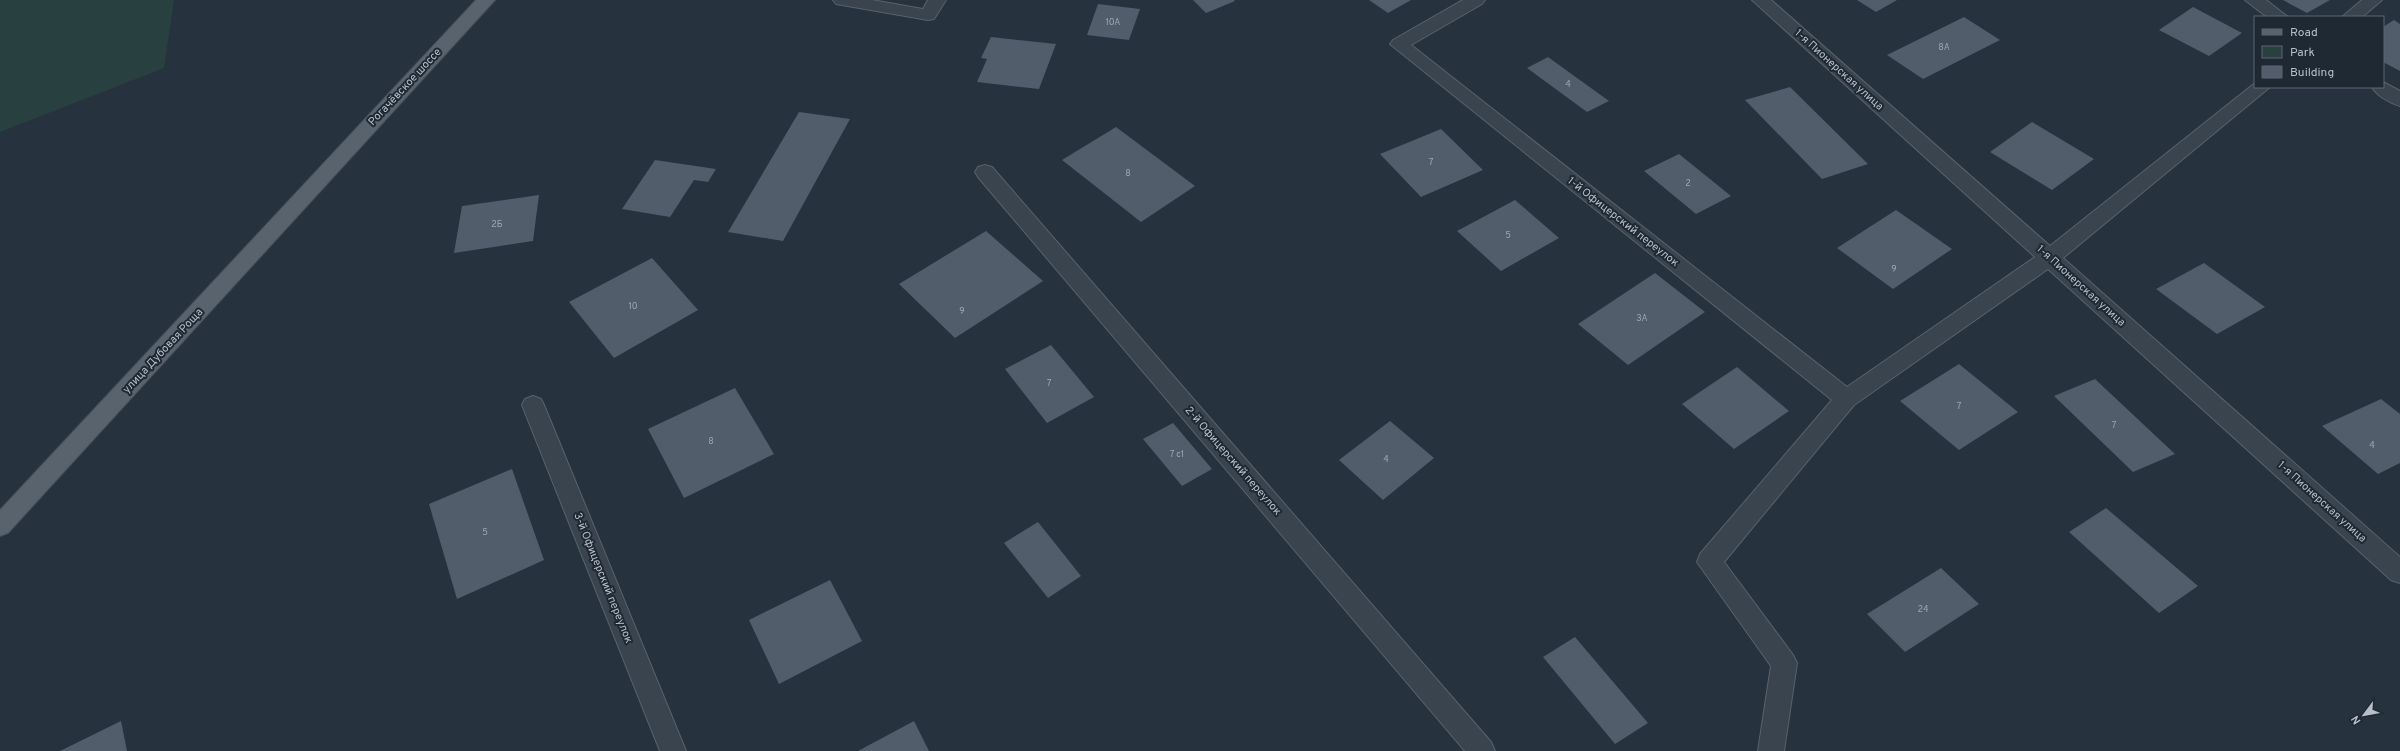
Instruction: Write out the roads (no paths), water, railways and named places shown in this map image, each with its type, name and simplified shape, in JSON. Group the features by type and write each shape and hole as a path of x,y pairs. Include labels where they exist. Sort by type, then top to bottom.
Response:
{"main road":[{"name":"Рогачёвское шоссе","path":"325,174 486,0"},
{"name":"улица Дубовая Роща","path":"0,526 325,174"}],"street":[{"path":"842,0 928,16 936,0"},
{"name":"1-й Офицерский переулок","path":"1476,0 1399,44 1846,399"},
{"name":"1-я Пионерская улица","path":"1761,0 2400,572"},
{"path":"2254,0 2278,16"},
{"path":"2351,16 2373,0"},
{"path":"1770,751 1784,663 1709,562 1846,399 2049,258 2260,88"},
{"path":"2382,88 2400,100"},
{"name":"2-й Офицерский переулок","path":"984,172 1482,751"},
{"name":"3-й Офицерский переулок","path":"533,405 673,751"}]}
